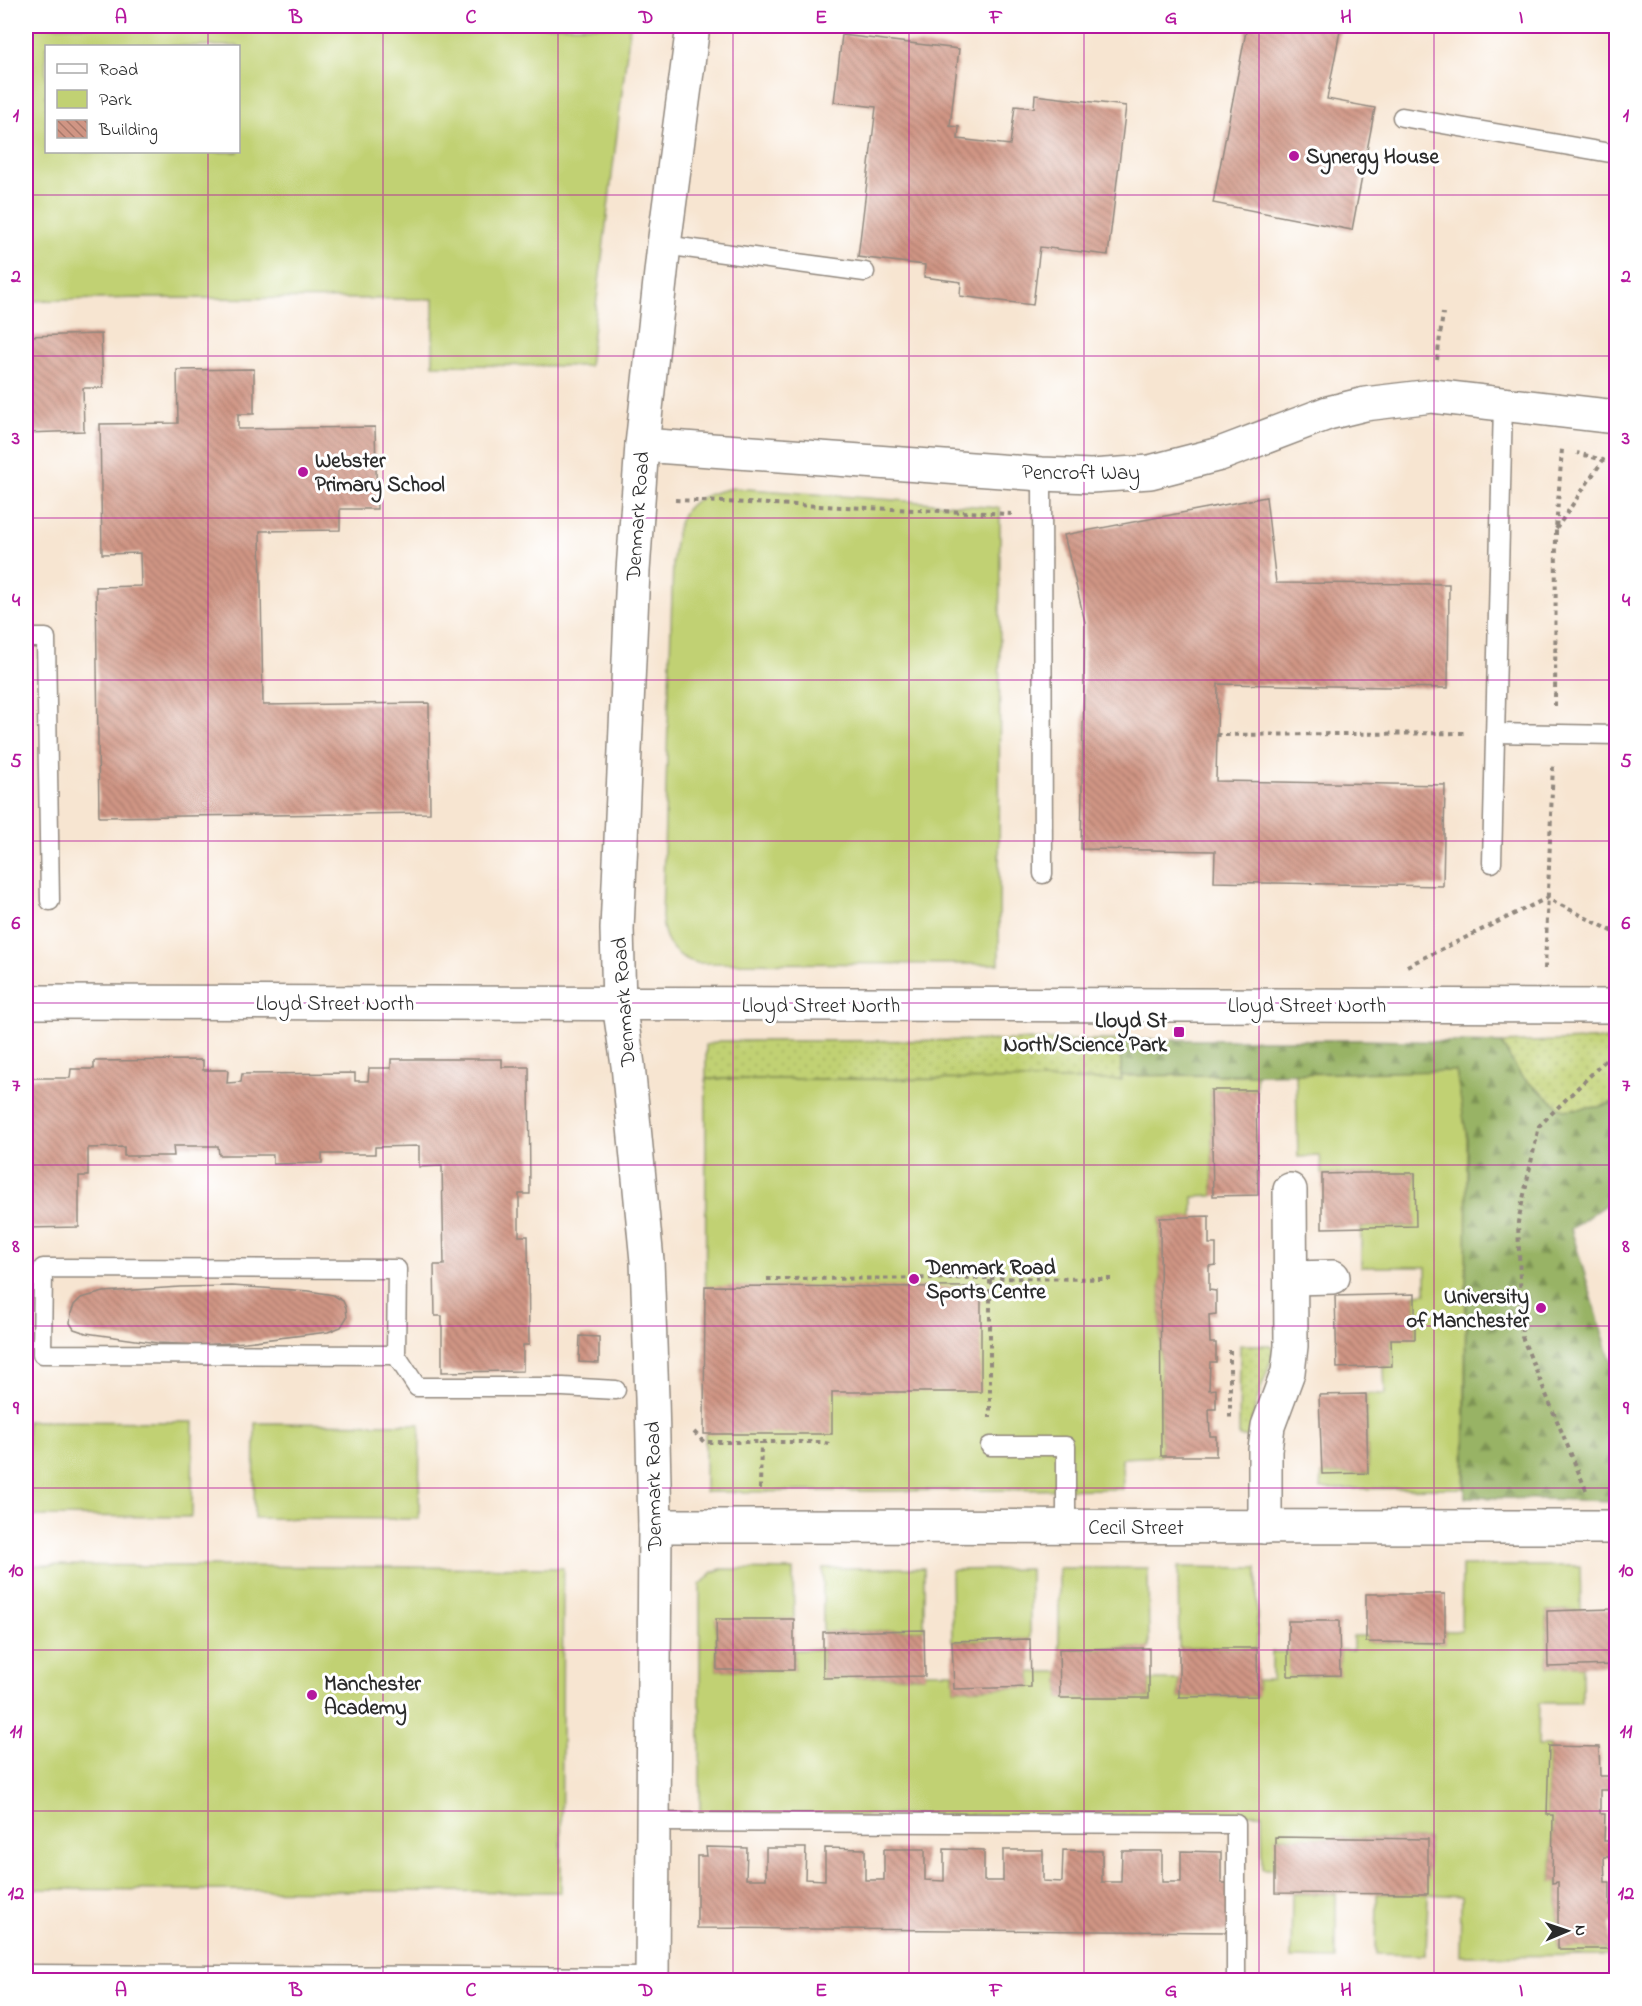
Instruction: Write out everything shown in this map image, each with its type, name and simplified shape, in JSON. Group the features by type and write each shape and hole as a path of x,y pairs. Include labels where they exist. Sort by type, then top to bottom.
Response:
{"street":[{"name":"Denmark Road","path":"652,1979 655,1526 647,1261 628,1065 619,1004 617,929 633,571 642,445 664,245 693,26"},
{"name":"Pencroft Way","path":"642,445 1091,476 1150,472 1220,454 1328,413 1365,404 1432,396 1502,418 1617,417"},
{"name":"Lloyd Street North","path":"26,1002 1617,1006"},
{"path":"1265,1527 1265,1450 1268,1426 1287,1372 1291,1346 1290,1190"},
{"path":"1292,1278 1333,1277"},
{"name":"Cecil Street","path":"655,1526 1617,1527"}],"lane":[{"path":"1402,117 1617,154"},
{"path":"664,245 865,272"},
{"path":"1492,863 1502,418"},
{"path":"1042,474 1043,874"},
{"path":"26,638 46,638 50,901"},
{"path":"1495,733 1617,735"},
{"path":"396,1355 42,1354 42,1268 397,1269 396,1355 417,1387 563,1387 616,1390"},
{"path":"990,1446 1066,1446 1066,1527"},
{"path":"654,1822 1236,1824 1236,1980"},
{"path":"26,1974 652,1979"}],"path":[{"path":"1432,396 1443,314"},
{"path":"1502,418 1603,460 1556,529"},
{"path":"674,500 1012,514"},
{"path":"1216,735 1495,733"},
{"path":"1407,966 1547,898 1617,933"},
{"path":"1590,1500 1522,1337 1518,1222 1539,1126 1617,1050"},
{"path":"990,1278 990,1446"},
{"path":"767,1279 1112,1279"},
{"path":"1230,1350 1230,1422"},
{"path":"694,1432 704,1442 820,1442 833,1445"},
{"path":"760,1492 761,1442"}],"green space":[{"path":"26,26 630,26 589,366 433,365 433,299 138,298 26,301"},
{"path":"734,488 1000,508 999,964 697,963 682,957 667,941 662,917 673,561 677,530 686,510 694,502 704,496"},
{"path":"1616,1039 1616,1101 1599,1107 1563,1110 1521,1076 1501,1043"},
{"path":"1121,1040 1121,1080 706,1079 706,1045 719,1041"},
{"name":"University of Manchester","path":"1121,1040 1360,1040 1501,1043 1521,1076 1563,1110 1599,1107 1616,1101 1616,1197 1571,1229 1616,1378 1616,1501 1465,1497 1467,1140 1456,1071 1121,1076"},
{"path":"1456,1071 1467,1140 1464,1488 1321,1489 1322,1474 1368,1473 1366,1394 1385,1394 1384,1367 1392,1366 1391,1339 1415,1338 1415,1294 1426,1293 1426,1267 1361,1267 1361,1227 1415,1226 1415,1173 1322,1174 1320,1156 1298,1157 1296,1074"},
{"name":"Denmark Road Sports Centre","path":"1256,1075 1256,1090 1211,1090 1213,1196 1193,1197 1193,1217 1160,1218 1161,1456 1122,1458 1123,1489 705,1492 706,1079 1121,1080 1121,1076"},
{"path":"1240,1345 1270,1345 1273,1349 1252,1420 1250,1437 1239,1437"},
{"path":"27,1421 193,1422 192,1517 27,1516"},
{"path":"255,1423 420,1424 419,1519 254,1518"},
{"path":"26,1565 563,1568 561,1892 26,1889"},
{"path":"1462,1566 1580,1566 1581,1610 1547,1611 1548,1667 1582,1666 1582,1703 1539,1703 1538,1746 1549,1746 1547,1815 1553,1815 1552,1882 1558,1882 1558,1948 1610,1949 1610,1955 1460,1956 1461,1896 1428,1894 1426,1955 1376,1954 1377,1894 1427,1894 1428,1839 1276,1837 1275,1869 1263,1869 1262,1814 700,1816 700,1585 713,1572 721,1569 793,1570 794,1619 716,1620 717,1670 794,1670 794,1650 822,1649 823,1678 924,1676 925,1672 953,1672 954,1689 1031,1687 1031,1672 1060,1672 1060,1698 1149,1698 1149,1680 1179,1680 1179,1697 1257,1696 1258,1680 1272,1680 1272,1652 1288,1652 1289,1676 1339,1675 1340,1650 1353,1650 1353,1636 1366,1636 1366,1642 1444,1643 1445,1631 1461,1631"},
{"path":"1178,1567 1257,1568 1257,1648 1179,1648"},
{"path":"823,1568 924,1568 924,1630 823,1632"},
{"path":"1059,1568 1148,1568 1149,1648 1059,1649"},
{"path":"1030,1569 1030,1639 952,1641 951,1570"},
{"path":"1292,1894 1336,1894 1336,1959 1291,1958"}],"building":[{"name":"Synergy House","path":"1247,26 1341,26 1327,99 1375,108 1352,230 1213,203"},
{"path":"842,35 959,49 950,126 959,127 958,139 1010,145 1015,106 1034,108 1035,95 1126,106 1108,255 1040,247 1033,305 960,296 961,282 924,277 925,265 858,257 876,107 834,102"},
{"path":"101,334 103,388 83,388 84,431 26,433 26,336"},
{"path":"254,369 254,414 238,414 238,429 375,427 377,509 340,509 340,530 260,531 263,705 429,703 430,813 99,817 96,587 141,586 140,553 102,554 100,424 178,423 177,370"},
{"path":"1266,497 1276,583 1449,584 1448,688 1218,684 1216,781 1445,785 1443,886 1214,882 1215,851 1081,849 1085,622 1064,535"},
{"path":"391,1059 502,1059 502,1067 529,1067 530,1194 519,1194 519,1236 528,1236 529,1345 523,1345 523,1371 442,1372 442,1316 435,1316 434,1265 444,1265 442,1166 419,1167 419,1146 375,1147 375,1154 322,1154 322,1163 273,1164 273,1155 219,1155 218,1146 173,1146 174,1156 124,1156 124,1147 88,1148 88,1176 79,1176 79,1227 26,1228 26,1090 28,1090 28,1078 70,1078 71,1069 94,1069 94,1061 203,1060 203,1070 228,1070 227,1083 241,1082 242,1074 355,1073 355,1081 368,1081 369,1068 391,1068"},
{"path":"1211,1090 1256,1090 1258,1195 1213,1196"},
{"path":"1415,1173 1416,1226 1322,1228 1322,1174"},
{"path":"1209,1216 1209,1244 1216,1244 1216,1265 1209,1266 1209,1290 1216,1291 1216,1314 1209,1315 1210,1343 1216,1343 1216,1362 1210,1362 1209,1390 1216,1389 1216,1409 1209,1409 1210,1436 1216,1436 1216,1456 1161,1456 1160,1218"},
{"path":"232,1286 309,1291 333,1295 343,1301 347,1317 341,1327 328,1332 201,1345 157,1343 86,1333 74,1329 70,1323 74,1305 81,1298 104,1292"},
{"path":"705,1286 981,1287 981,1392 832,1392 832,1434 704,1434"},
{"path":"1415,1294 1415,1339 1391,1339 1392,1366 1337,1368 1335,1296"},
{"path":"580,1336 599,1337 599,1363 579,1362"},
{"path":"1366,1394 1368,1473 1322,1474 1319,1395"},
{"path":"1366,1594 1445,1594 1445,1643 1366,1642"},
{"path":"1612,1606 1616,1606 1616,1662 1614,1665 1548,1667 1547,1611 1612,1609"},
{"path":"716,1619 794,1619 794,1670 717,1670"},
{"path":"1288,1621 1339,1621 1340,1675 1288,1676"},
{"path":"924,1630 925,1676 823,1678 823,1632"},
{"path":"1030,1639 1031,1687 954,1689 952,1641"},
{"path":"1149,1648 1149,1698 1060,1698 1059,1649"},
{"path":"1179,1648 1257,1648 1258,1696 1179,1697"},
{"path":"1549,1746 1599,1747 1600,1776 1616,1776 1616,1790 1600,1790 1600,1814 1605,1814 1604,1841 1616,1841 1616,1857 1604,1857 1605,1882 1610,1882 1610,1905 1616,1905 1616,1922 1610,1922 1610,1949 1558,1949 1558,1882 1552,1883 1553,1815 1547,1815"},
{"path":"1275,1837 1428,1839 1428,1894 1275,1893"},
{"path":"706,1847 747,1848 746,1879 766,1879 766,1848 806,1848 805,1879 825,1880 825,1848 865,1849 865,1880 884,1880 884,1849 925,1849 925,1880 944,1881 944,1849 984,1850 984,1881 1003,1881 1003,1850 1043,1850 1043,1881 1062,1882 1063,1850 1102,1851 1102,1882 1121,1882 1122,1851 1162,1851 1162,1882 1181,1882 1181,1851 1221,1852 1221,1883 1231,1883 1230,1932 697,1928 697,1856 707,1856"}],"place":[{"name":"Synergy House","path":"1294,156"},
{"name":"Webster Primary School","path":"303,472"},
{"name":"Lloyd St North/Science Park","path":"1179,1032"},
{"name":"Denmark Road Sports Centre","path":"914,1279"},
{"name":"University of Manchester","path":"1541,1308"},
{"name":"Manchester Academy","path":"312,1695"}]}
